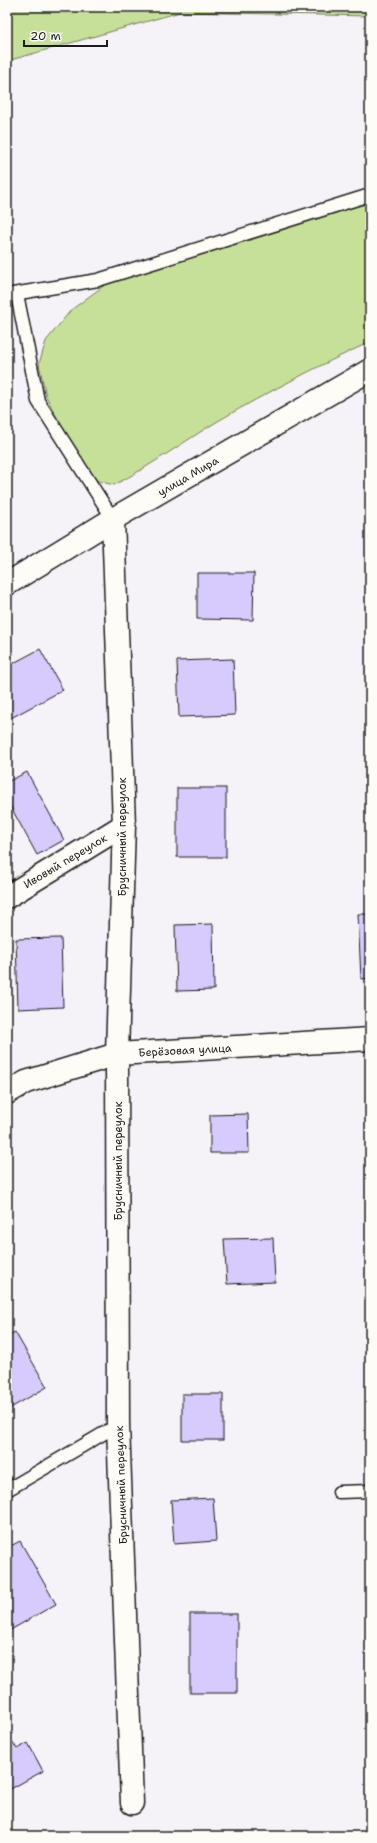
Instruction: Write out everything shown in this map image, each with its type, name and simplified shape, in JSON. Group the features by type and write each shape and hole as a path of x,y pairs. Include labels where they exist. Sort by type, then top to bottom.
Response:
{"street":[{"name":"улица Мира","path":"7,584 113,519 370,370"},
{"name":"Брусничный переулок","path":"113,519 124,825 117,1054 118,1425 132,1803"},
{"name":"Ивовый переулок","path":"7,896 124,825"},
{"name":"Берёзовая улица","path":"7,1093 26,1082 117,1054 370,1039"}],"lane":[{"path":"113,519 38,401 12,294 98,280 370,196"},
{"path":"7,1490 118,1425"},
{"path":"339,1492 370,1491"}],"green space":[{"path":"7,7 370,7 370,16 180,12 7,61"},
{"path":"370,202 370,342 312,370 237,410 141,470 114,485 98,481 80,465 46,396 39,364 46,341 71,310 106,284"}],"building":[{"path":"197,573 254,573 253,620 197,619"},
{"path":"40,649 63,690 7,720 7,665 8,666"},
{"path":"233,659 235,715 179,717 177,661"},
{"path":"27,772 64,840 37,855 7,800 7,782"},
{"path":"177,788 226,788 226,857 177,857"},
{"path":"358,914 370,914 370,978 361,979"},
{"path":"213,924 214,990 177,991 175,925"},
{"path":"61,938 63,1007 18,1009 16,939"},
{"path":"248,1114 249,1153 210,1153 210,1115"},
{"path":"273,1238 275,1282 227,1284 224,1239"},
{"path":"15,1332 47,1387 7,1410 7,1336"},
{"path":"182,1394 223,1394 223,1440 182,1440"},
{"path":"213,1498 216,1541 174,1544 171,1500"},
{"path":"20,1541 56,1604 7,1632 7,1548"},
{"path":"190,1614 237,1614 237,1693 190,1693"},
{"path":"9,1736 17,1749 28,1743 43,1771 7,1791 7,1737"}]}
